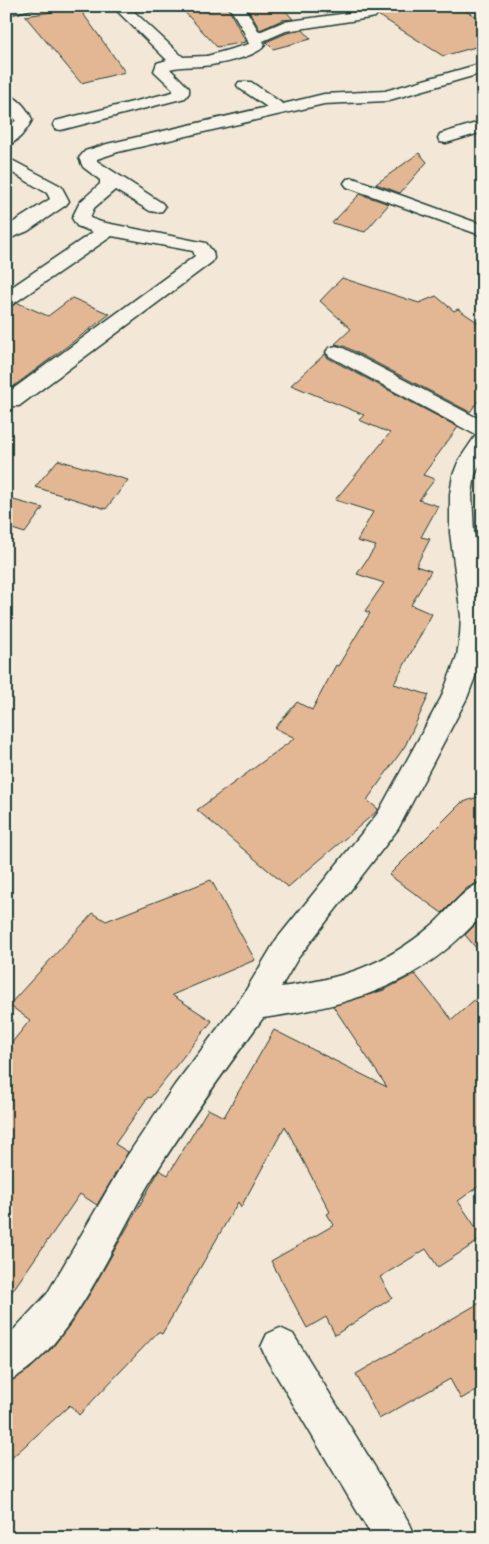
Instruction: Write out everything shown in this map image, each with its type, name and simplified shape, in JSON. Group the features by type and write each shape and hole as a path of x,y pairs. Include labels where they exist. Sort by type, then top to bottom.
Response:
{"street":[{"path":"6,11 27,6"},
{"path":"119,6 179,62"},
{"path":"61,125 178,95 181,92 181,88 164,74 162,68 166,65 179,62 207,61 254,48 257,45 255,39 236,6"},
{"path":"255,39 283,27 370,14"},
{"path":"156,207 108,178 89,163 88,158 91,155 113,148 324,99 386,96 483,68"},
{"path":"245,85 280,109"},
{"path":"6,99 21,113 24,120 6,141"},
{"path":"446,138 483,126"},
{"path":"6,162 55,190 60,201 22,227 6,234"},
{"path":"11,401 205,258 204,252 199,247 88,225 81,218 83,209 109,186 108,178"},
{"path":"352,183 483,231"},
{"path":"6,300 108,230"},
{"path":"336,352 483,430"},
{"path":"6,1363 26,1345 60,1307 139,1168 186,1097 254,1005 287,949 388,821 454,698 464,676 470,656 473,616 462,533 461,494 464,475 470,460 483,440"},
{"path":"254,1005 338,991 379,976 412,957 452,927 470,904 483,894"},
{"path":"280,1347 396,1538"}],"building":[{"path":"179,6 227,6 246,42 217,47"},
{"path":"246,6 281,6 293,19 282,20 260,30"},
{"path":"364,6 456,6 483,20 483,45 443,56 378,15 375,9"},
{"path":"79,8 125,72 81,83 25,16"},
{"path":"303,30 311,39 273,49 266,42 287,33"},
{"path":"419,153 427,162 400,193 376,184"},
{"path":"360,194 389,204 365,232 332,223"},
{"path":"342,278 419,303 436,296 454,311 458,309 483,326 483,398 478,401 470,412 344,346 335,344 351,329 320,301"},
{"path":"72,298 110,314 6,392 6,308 18,303 48,316"},
{"path":"325,354 328,358 458,427 423,475 435,479 419,500 438,506 421,537 430,539 416,566 431,571 411,605 432,614 394,684 429,695 405,746 367,800 378,809 376,812 288,887 197,810 295,738 275,728 297,702 312,710 336,665 338,666 370,613 365,611 384,583 357,574 376,546 357,541 373,512 335,500 390,433 359,420 364,415 291,385"},
{"path":"58,460 128,480 106,509 35,487"},
{"path":"6,498 43,508 25,533 6,527"},
{"path":"483,795 483,880 467,888 442,913 389,875 461,803"},
{"path":"211,880 255,960 172,995 212,1021 150,1098 148,1097 115,1144 128,1152 97,1205 80,1194 6,1300 6,1050 30,1020 9,1005 93,913 106,921"},
{"path":"483,917 483,956 465,935"},
{"path":"415,974 452,1020 483,992 483,1183 458,1201 483,1238 438,1267 426,1249 380,1277 392,1298 335,1335 326,1317 307,1328 271,1261 334,1225 327,1214 330,1212 285,1126 241,1207 238,1202 162,1334 158,1332 79,1415 70,1405 6,1463 6,1384 30,1369 52,1348 72,1322 91,1292 159,1170 168,1175 208,1109 224,1117 274,1030 387,1087 333,1006 384,990"},
{"path":"483,1301 483,1386 461,1399 450,1379 379,1419 356,1374"}]}
